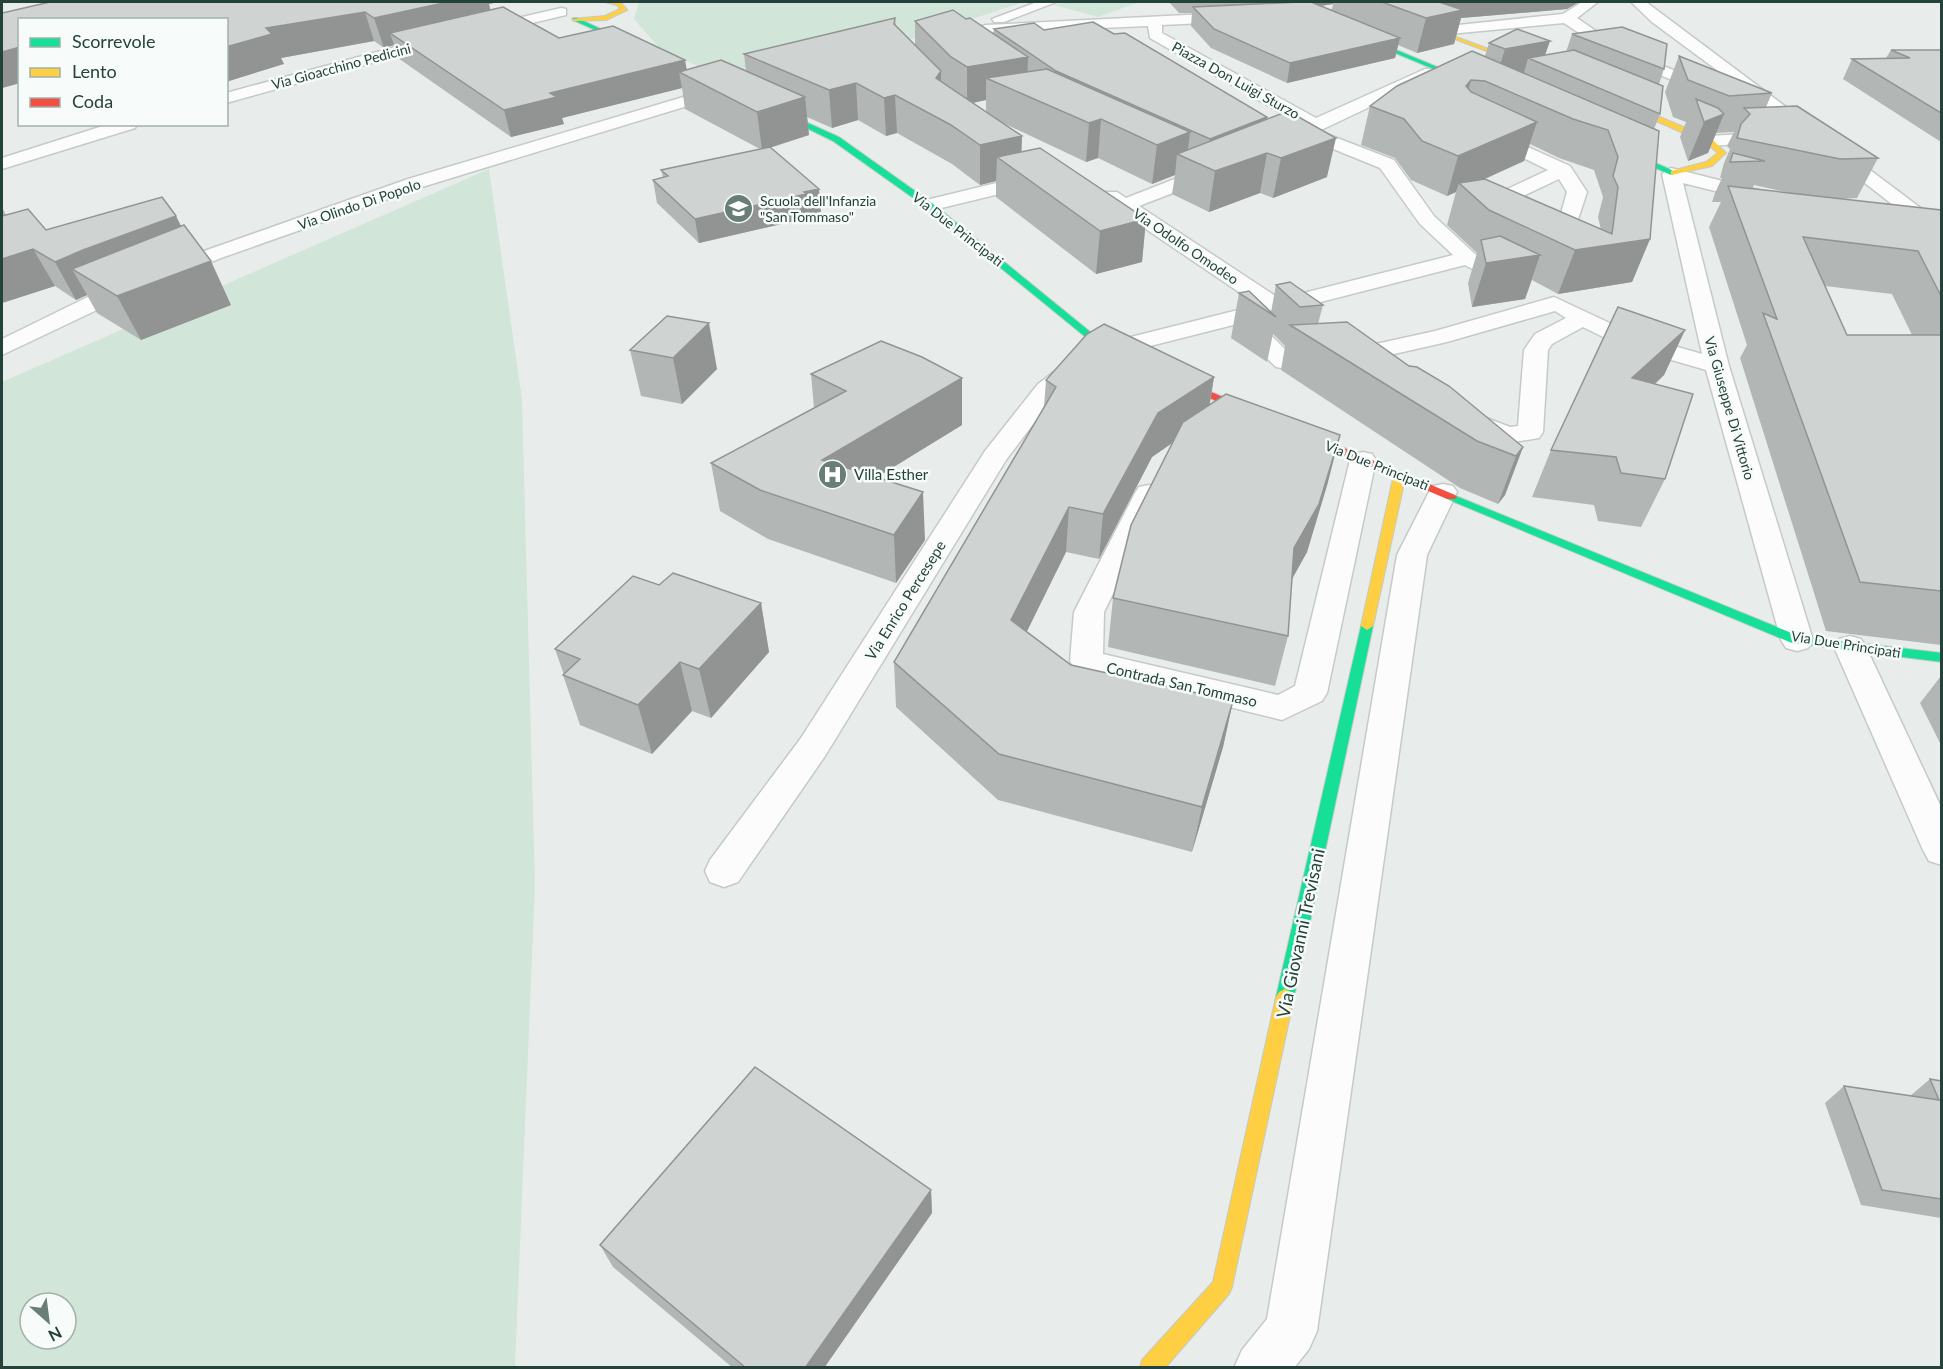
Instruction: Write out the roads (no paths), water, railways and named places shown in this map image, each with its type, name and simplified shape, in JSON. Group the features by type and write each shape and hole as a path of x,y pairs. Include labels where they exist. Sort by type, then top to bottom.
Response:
{"street":[{"path":"986,29 990,22 1048,2"},
{"name":"Piazza Don Luigi Sturzo","path":"1284,2 1305,14 1437,69"},
{"path":"1305,14 1366,3 1408,2"},
{"path":"1439,31 1567,18 1591,2"},
{"path":"1638,2 1657,19 1797,121 1936,231"},
{"path":"1366,3 1565,79 1709,141 1722,153 1708,164 1671,174"},
{"path":"568,8 562,15 648,53 615,5 595,19 575,19"},
{"path":"522,7 568,8"},
{"name":"Via Gioacchino Pedicini","path":"228,97 415,46 568,8"},
{"name":"Piazza Don Luigi Sturzo","path":"960,36 986,29 1115,24 1155,28 1305,14"},
{"path":"1567,18 1620,54 1723,95 1732,102"},
{"name":"Piazza Don Luigi Sturzo","path":"1155,28 1311,129 1387,164 1427,220 1468,258 1625,339 1717,366"},
{"path":"928,42 960,36 977,48"},
{"path":"1597,57 1620,54"},
{"path":"1526,64 1561,60"},
{"path":"1272,145 1437,69 1493,92 1671,174 1786,201"},
{"path":"705,79 732,91"},
{"path":"1493,92 1565,79"},
{"name":"Via Olindo Di Popolo","path":"2,348 112,294 225,250 415,183 662,106 732,91"},
{"name":"Via Due Principati","path":"757,102 836,139 929,206 1106,348 1138,364"},
{"path":"1709,141 1778,137 1760,123"},
{"path":"1467,124 1563,170 1577,192 1563,240 1530,229"},
{"path":"2,164 123,126"},
{"path":"1187,162 1209,172"},
{"path":"1124,205 1230,163"},
{"path":"929,206 1051,167"},
{"path":"1427,220 1475,212 1563,170"},
{"path":"1150,176 1209,172"},
{"name":"Via Giuseppe Di Vittorio","path":"1671,174 1717,366 1797,640"},
{"name":"Via Odolfo Omodeo","path":"1114,181 1091,184 1277,307"},
{"path":"1475,212 1497,219"},
{"path":"1888,220 1936,231"},
{"path":"1106,348 1468,258"},
{"path":"1238,317 1284,362 1352,356 1482,326 1554,304"},
{"path":"1445,406 1476,423 1508,435 1530,432 1536,350 1543,339 1583,318"},
{"path":"1482,326 1536,350"},
{"name":"Via Enrico Percesepe","path":"724,871 813,747 994,457 1047,389 1106,348"},
{"path":"1352,356 1383,373"},
{"name":"Via Due Principati","path":"1159,373 1242,410 1797,640 1941,658"},
{"path":"1213,430 1242,410"},
{"name":"Contrada San Tommaso","path":"1163,464 1089,612 1086,661 1282,708 1310,693 1363,460"},
{"name":"Via Giovanni Trevisani","path":"1150,1368 1222,1287 1400,474"},
{"path":"1260,1368 1291,1331 1412,555 1443,492"},
{"path":"1850,646 1941,850"}],"place":[{"name":"Scuola dell'Infanzia \"San Tommaso\"","path":"739,208"},
{"name":"Villa Esther","path":"833,474"}]}
